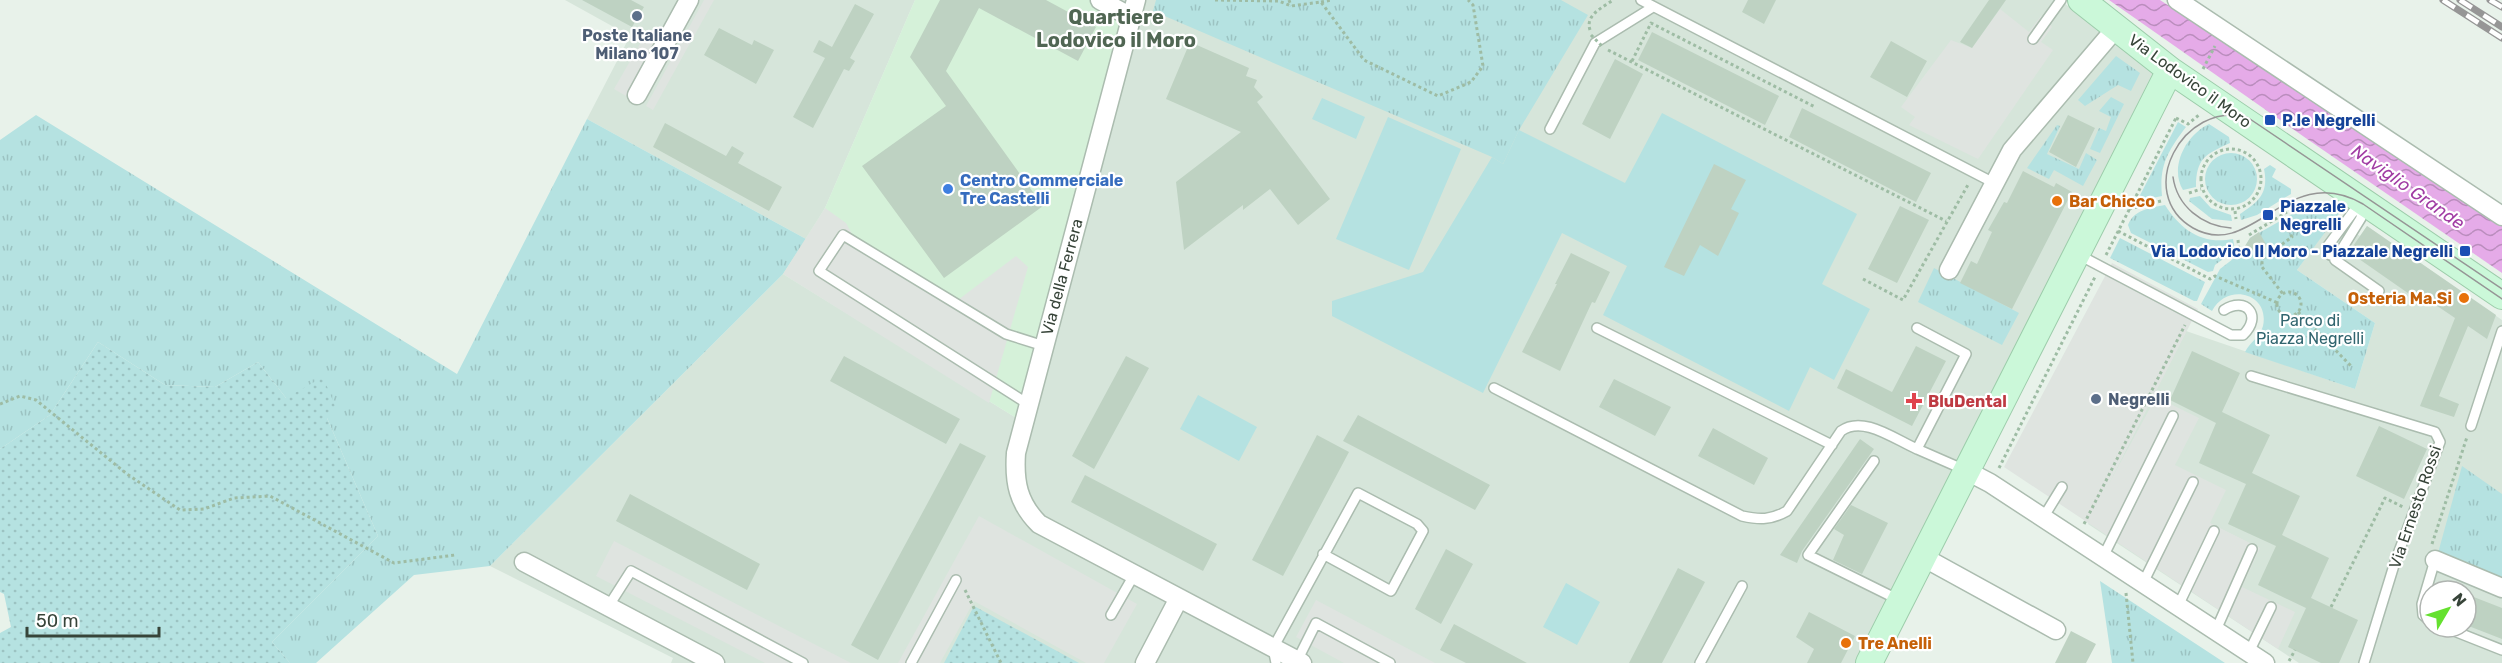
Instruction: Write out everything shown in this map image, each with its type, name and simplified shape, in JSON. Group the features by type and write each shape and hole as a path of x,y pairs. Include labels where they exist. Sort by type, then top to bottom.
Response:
{"street":[{"path":"637,95 689,0"},
{"path":"1100,0 1134,9"},
{"name":"Via Lodovico il Moro","path":"2081,0 2170,70 2502,296"},
{"path":"2177,0 2502,216"},
{"name":"Via della Ferrera","path":"1134,9 1016,453 1016,486 1021,501 1039,524 1134,575"},
{"name":"Via Lodovico il Moro","path":"1949,270 1987,180 2116,28"},
{"path":"1869,663 2170,70"},
{"path":"1967,471 1990,483 2265,663"},
{"path":"1923,557 2056,630"},
{"path":"2435,560 2502,588"},
{"path":"524,562 608,607 693,658 715,663"},
{"path":"1134,575 1179,598 1275,655 1299,662"},
{"path":"1145,663 1179,598"}],"lane":[{"path":"1641,0 1987,180"},
{"path":"2033,39 2061,0"},
{"path":"1550,129 1595,43 1653,7"},
{"path":"2330,255 2327,247 2362,200"},
{"path":"2362,200 2361,218 2335,260 2379,291"},
{"path":"1028,404 819,271 843,235 1006,334 1044,346"},
{"path":"2077,254 2231,335 2243,335 2251,327 2253,320 2251,312 2243,305 2233,304 2224,310"},
{"path":"1597,328 1832,445"},
{"path":"1917,328 1966,354 1917,448"},
{"path":"2470,426 2502,331"},
{"name":"Via Ernesto Rossi","path":"2251,376 2435,432 2440,442 2413,512 2364,663"},
{"path":"1494,388 1742,516 1761,520 1776,517 1787,511 1841,431 1850,424 1862,424 1967,471"},
{"path":"2103,557 2173,416"},
{"path":"1874,461 1808,555 1900,601"},
{"path":"2143,583 2193,482"},
{"path":"2043,518 2062,487"},
{"path":"1275,655 1323,554 1358,493 1417,524 1423,531 1391,591 1323,554"},
{"path":"2178,606 2214,531"},
{"path":"2216,630 2252,549"},
{"path":"2429,579 2435,560"},
{"path":"608,607 631,571 803,663"},
{"path":"1111,615 1134,575"},
{"path":"911,663 959,581"},
{"path":"1700,663 1742,585"},
{"path":"2249,652 2271,607"},
{"path":"1299,662 1316,624 1390,663"},
{"path":"2474,639 2502,650"}],"path":[{"path":"1215,0 1279,1 1291,6 1332,0"},
{"path":"1288,0 1291,6"},
{"path":"1321,2 1364,60 1438,96 1471,82 1483,66 1473,5 1468,0"},
{"path":"1613,0 1592,15 1588,26 1591,35 1603,47 1946,222"},
{"path":"1632,62 1651,23 1820,110"},
{"path":"2202,71 2216,44"},
{"path":"1999,468 2176,118 2188,124 2201,112"},
{"path":"2234,148 2242,150 2256,163 2260,181 2255,198 2235,211 2216,206 2209,201 2201,189 2202,171 2211,157 2234,148"},
{"path":"1863,279 1903,300 1967,185 1987,180"},
{"path":"2189,193 2201,189"},
{"path":"2129,209 2161,201"},
{"path":"2235,211 2236,219"},
{"path":"2249,235 2287,212"},
{"path":"2282,219 2292,237 2267,253 2262,259 2262,267 2283,294"},
{"path":"2118,231 2210,279 2215,276 2278,303 2283,314 2291,316 2298,312 2301,304 2298,297 2291,292 2283,294 2278,303"},
{"path":"2238,240 2239,250"},
{"path":"2298,312 2352,367"},
{"path":"2084,525 2192,313"},
{"path":"0,404 20,396 36,400 127,474 180,510 204,509 234,498 270,496 394,563 455,555"},
{"path":"2435,560 2428,557 2470,426"},
{"path":"2331,607 2385,498 2413,512"},
{"path":"959,581 1000,663"},
{"path":"2126,593 2133,663"},
{"path":"2289,661 2295,651"}],"shaded area":[{"path":"565,0 915,0 825,208 806,239 587,119 630,36"},
{"path":"704,0 714,0 653,110 646,106"},
{"path":"915,0 1095,0 1125,16 1018,419 783,274 825,208"},
{"path":"1096,0 2060,0 2155,71 1855,663 671,663 673,658 490,566 783,274 1018,419"},
{"path":"2000,9 2029,32 2041,16 2047,20 2052,27 2041,42 2053,50 1978,159 1909,125 1915,117 1901,107 1951,40 1972,48"},
{"path":"648,30 660,37 626,96 614,89"},
{"path":"825,208 846,223 852,234 958,300 1016,256 1028,267 989,403 783,274"},
{"path":"2335,218 2360,236 2367,226 2502,320 2502,663 2299,663 2088,524 2186,331 2355,389 2375,323 2297,270"},
{"path":"2112,263 2198,309 2105,491 2156,397 2199,418 2175,465 2226,490 2210,523 2260,548 2242,587 2295,612 2278,649 2004,467"},
{"path":"979,516 1137,604 1104,663 1086,663 974,601 940,663 898,663"},
{"path":"614,541 851,663 765,663 596,576"},
{"path":"1316,600 1435,663 1344,663 1296,637"}],"green space":[{"path":"1156,0 1561,0 1588,15 1519,130 1503,164 1492,157 1153,11"},
{"path":"2116,56 2140,73 2131,91 2118,85 2085,106 2078,100"},
{"path":"2111,97 2124,104 2100,153 2090,149 2099,128 2106,131 2111,117 2099,111"},
{"path":"1322,98 1365,117 1356,139 1312,119"},
{"path":"1662,113 1857,214 1822,284 1870,309 1834,380 1810,367 1789,411 1603,315 1627,266 1562,233 1483,393 1332,316 1332,301 1423,272 1492,157 1503,164 1519,130 1625,183"},
{"path":"36,115 457,374 587,119 806,239 783,274 490,566 414,575 316,663 290,663 272,642 378,536 327,418 286,398 258,362 215,387 165,385 98,342 50,415 0,449 0,140"},
{"path":"1388,117 1461,149 1409,270 1336,239"},
{"path":"2178,122 2186,127 2166,159 2161,185 2162,196 2137,201"},
{"path":"2209,124 2229,137 2230,143 2204,158 2198,169 2196,187 2183,190 2178,172 2182,152 2193,136"},
{"path":"2057,125 2060,126 2047,154 2079,169 2086,153 2097,160 2083,186 2054,170 2049,179 2027,168"},
{"path":"2231,153 2241,155 2249,161 2255,169 2257,179 2255,189 2249,197 2241,203 2231,205 2221,203 2213,197 2207,189 2205,179 2207,169 2213,161 2221,155"},
{"path":"2270,165 2276,169 2272,177 2291,189 2291,194 2257,215 2241,220 2240,214 2261,196 2265,185 2264,169"},
{"path":"2200,196 2211,208 2231,215 2232,221 2212,219 2189,201 2190,198"},
{"name":"Parco di Piazza Negrelli","path":"2328,203 2341,211 2297,270 2375,323 2355,389 2245,352 2263,326 2260,306 2254,299 2237,294 2227,296 2212,311 2201,304 2220,269 2242,252 2250,238 2301,209"},
{"path":"2165,205 2178,222 2193,234 2212,240 2233,239 2235,250 2215,265 2213,271 2208,272 2131,233 2128,225 2134,216 2144,210"},
{"path":"2120,238 2205,282 2197,301 2110,258"},
{"path":"1934,268 2019,313 2002,345 1918,302"},
{"path":"98,342 165,385 215,387 258,362 286,398 323,377 336,408 327,418 378,536 272,642 290,663 0,663 0,633 11,627 4,594 0,592 0,449 50,415"},
{"path":"1198,395 1257,427 1239,461 1180,429"},
{"path":"2462,466 2502,494 2502,579 2438,553"},
{"path":"2100,581 2225,663 2112,663"},
{"path":"1566,583 1600,602 1577,645 1543,627"},
{"path":"974,606 1079,663 944,663"}],"water":[{"name":"Naviglio Grande","path":"2109,0 2160,0 2502,225 2502,273 2310,141"}],"building":[{"path":"582,0 631,0 644,7 632,27"},
{"name":"Centro Commerciale Tre Castelli","path":"940,0 1046,0 1096,27 1078,61 979,8 946,71 1043,206 944,278 862,166 946,106 910,57"},
{"path":"1748,0 1776,0 1764,24 1742,12"},
{"path":"1989,0 2006,0 1972,48 1960,42"},
{"path":"855,4 874,14 850,58 855,61 849,71 844,69 813,128 793,117 825,58 813,52 819,40 832,47"},
{"path":"719,28 752,45 754,40 774,50 756,84 704,55"},
{"path":"1652,32 1779,96 1765,125 1638,60"},
{"path":"1891,41 1927,61 1907,97 1870,77"},
{"path":"1190,42 1249,68 1246,76 1257,80 1254,87 1263,97 1257,102 1330,199 1298,225 1270,189 1243,210 1243,205 1184,250 1176,182 1241,132 1166,99"},
{"path":"1615,59 1643,74 1610,139 1582,124"},
{"path":"1802,108 1931,173 1916,202 1789,137"},
{"path":"2068,115 2095,128 2076,167 2049,152"},
{"path":"665,123 726,156 732,146 744,153 738,163 782,187 769,211 653,147"},
{"path":"1714,164 1746,180 1731,209 1739,213 1718,256 1700,245 1684,276 1664,267"},
{"path":"2023,171 2054,187 2056,183 2072,192 2012,309 1960,283 1971,261 1977,264 1992,232 1988,230 2004,202 2007,203"},
{"path":"1900,206 1929,220 1897,283 1868,269"},
{"path":"2367,226 2496,315 2487,339 2468,326 2439,396 2459,404 2454,417 2420,406 2455,318 2418,293 2415,298 2349,252"},
{"path":"2259,232 2267,246 2256,252 2245,246 2250,238"},
{"path":"1571,253 1610,272 1595,303 1592,302 1560,371 1522,352"},
{"path":"1916,346 1946,361 1912,426 1837,388 1846,369 1892,392"},
{"path":"2192,351 2240,373 2222,412 2270,435 2252,473 2300,496 2282,535 2329,558 2311,598 2358,620 2339,663 2321,663 2288,647 2306,608 2258,585 2276,546 2228,524 2246,484 2199,463 2216,423 2170,400"},
{"path":"844,356 960,419 946,444 830,381"},
{"path":"1126,356 1149,368 1094,469 1072,456"},
{"path":"1614,379 1671,407 1655,436 1599,407"},
{"path":"1358,415 1490,485 1475,510 1343,441"},
{"path":"2379,426 2427,449 2404,499 2356,476"},
{"path":"1713,428 1768,458 1754,485 1698,456"},
{"path":"1317,435 1349,452 1283,576 1252,560"},
{"path":"1860,439 1874,449 1802,551 1797,563 1780,555"},
{"path":"960,443 986,456 878,660 851,645"},
{"path":"1085,475 1217,544 1203,571 1071,502"},
{"path":"630,494 760,564 747,590 616,521"},
{"path":"1851,505 1888,523 1862,574 1833,560 1844,535 1834,529"},
{"path":"1446,549 1473,564 1441,624 1415,609"},
{"path":"1678,568 1705,582 1662,663 1629,663"},
{"path":"2478,599 2502,608 2502,639 2478,630"},
{"path":"1809,612 1855,636 1841,663 1807,663 1814,649 1796,637"},
{"path":"1454,624 1527,663 1466,663 1440,650"},
{"path":"2071,631 2096,644 2086,663 2055,663"}],"tram line":[{"path":"2502,289 2247,117 2224,115 2203,122 2186,135 2174,153 2167,173 2167,194 2175,212 2193,228 2214,235 2234,232 2253,224 2291,201 2312,194 2336,194 2363,204 2502,299"},
{"path":"2173,177 2180,197 2193,213 2210,223 2231,228"}],"railway":[{"path":"2443,0 2502,38"},
{"path":"2460,0 2502,27"},
{"path":"2490,0 2502,7"}],"place":[{"name":"Poste Italiane Milano 107","path":"637,16"},
{"name":"P.le Negrelli","path":"2270,120"},
{"name":"Centro Commerciale Tre Castelli","path":"948,189"},
{"name":"Bar Chicco","path":"2057,201"},
{"name":"Piazzale Negrelli","path":"2268,215"},
{"name":"Via Lodovico Il Moro - Piazzale Negrelli","path":"2465,251"},
{"name":"Osteria Ma.Si","path":"2464,298"},
{"name":"Negrelli","path":"2096,399"},
{"name":"BluDental","path":"1914,401"},
{"name":"Tre Anelli","path":"1846,643"}],"district":[{"name":"Quartiere Lodovico il Moro","path":"1116,28"}]}
